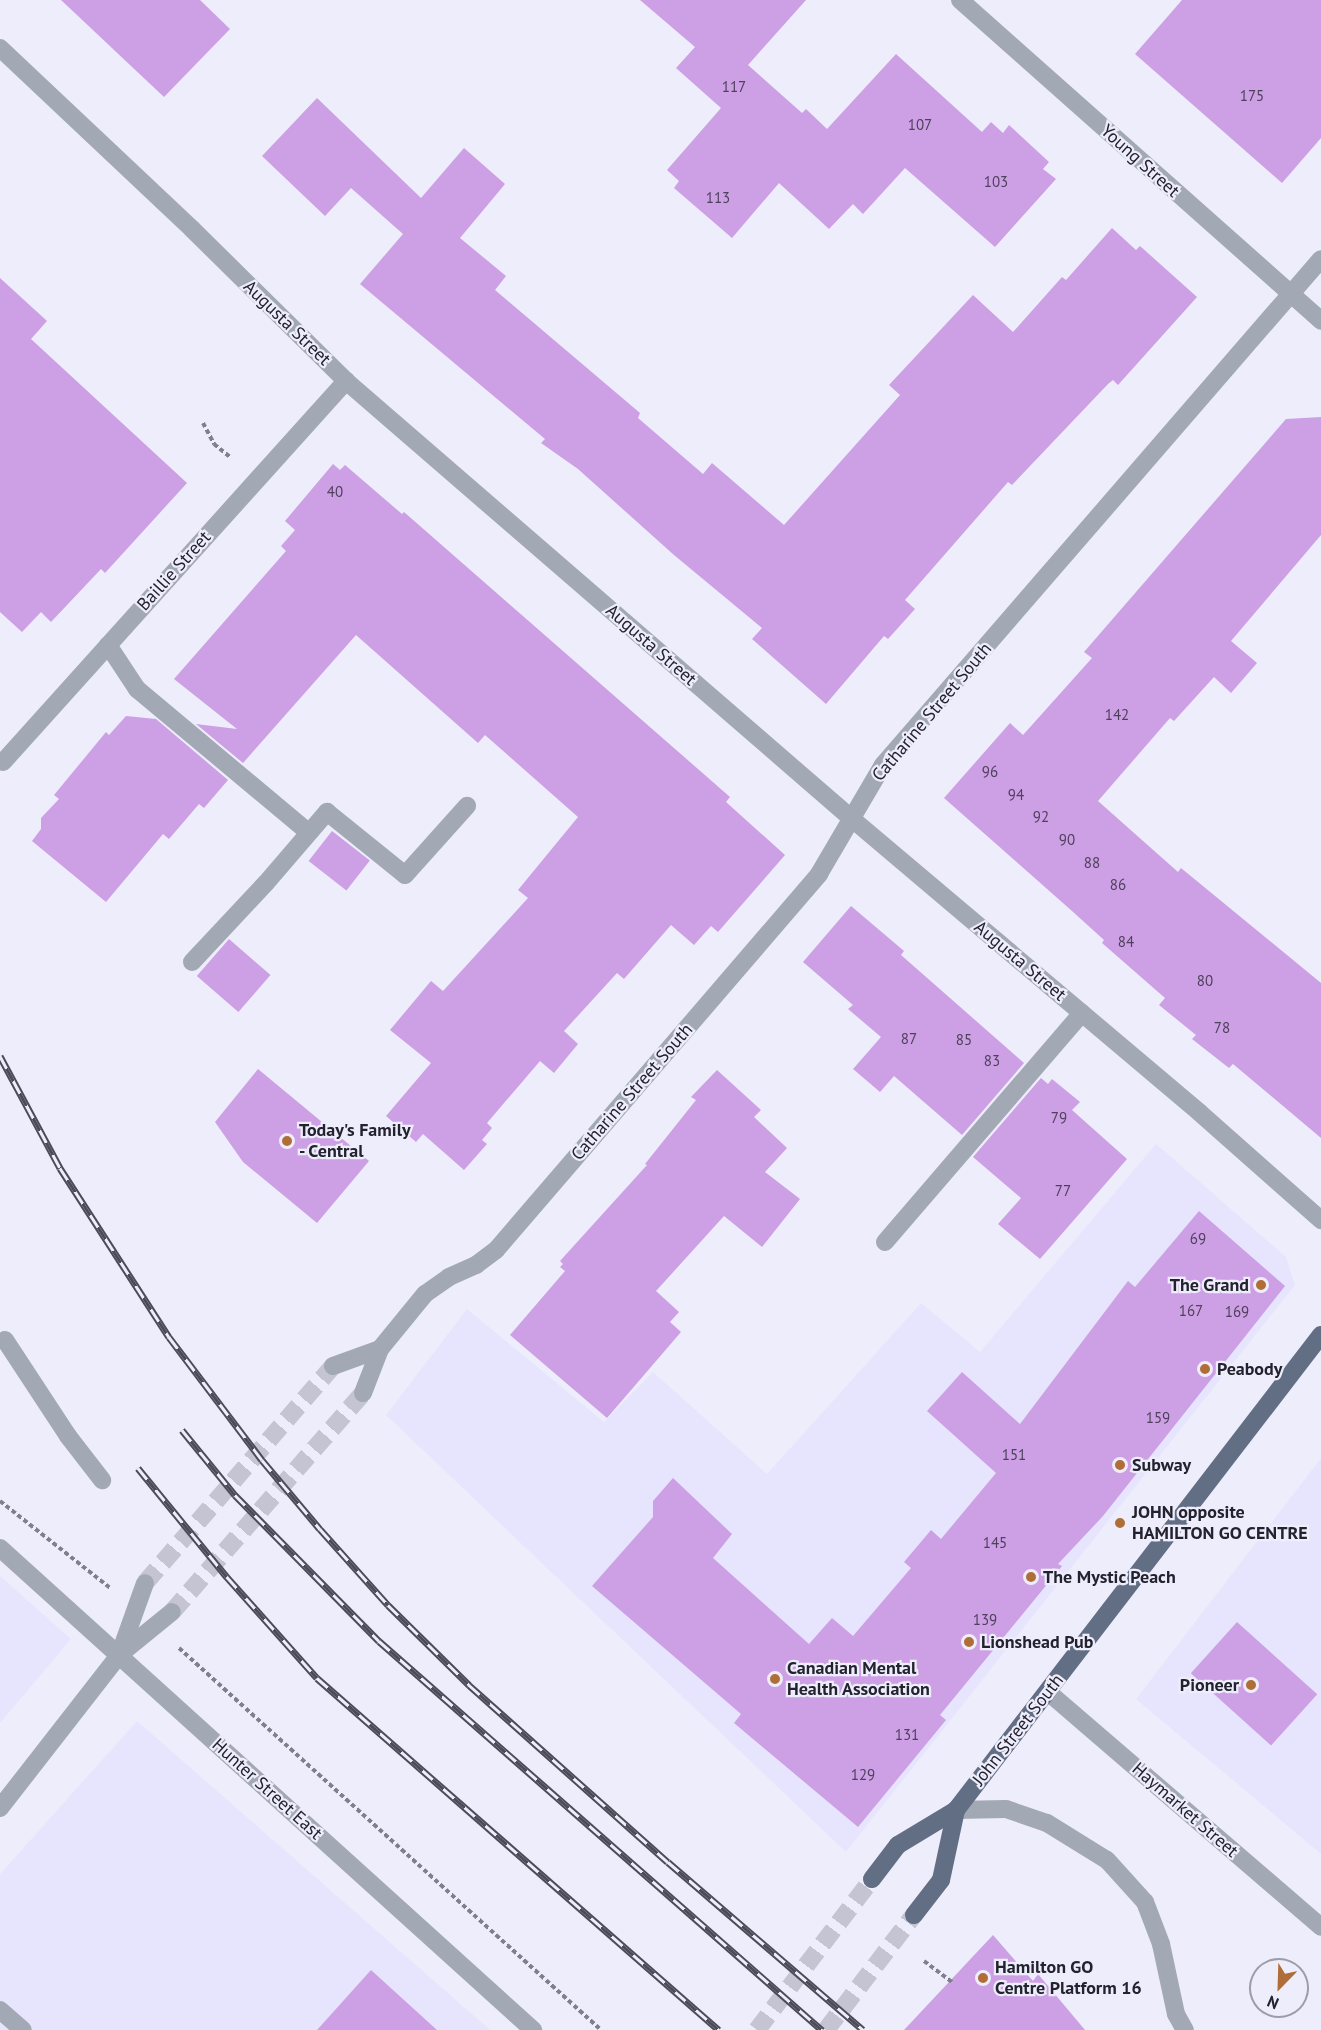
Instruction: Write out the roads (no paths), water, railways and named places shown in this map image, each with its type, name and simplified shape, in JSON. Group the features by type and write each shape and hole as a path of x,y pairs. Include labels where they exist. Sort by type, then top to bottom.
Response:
{"main road":[{"name":"John Street South","path":"872,1879 898,1845 956,1810 1321,1335"},
{"name":"John Street South","path":"914,1915 941,1880 956,1810"}],"street":[{"name":"Young Street","path":"960,0 1321,321"},
{"name":"Augusta Street","path":"0,48 192,229 346,381 851,818 1082,1013 1321,1220"},
{"name":"Catharine Street South","path":"363,1394 380,1349 425,1294 449,1277 476,1265 496,1250 819,874 883,765 1321,259"},
{"name":"Baillie Street","path":"3,762 346,381"},
{"path":"108,645 137,689 309,833"},
{"path":"192,962 327,812 405,875 467,806"},
{"path":"885,1242 1082,1013"},
{"path":"2,1337 68,1436 102,1480"},
{"path":"333,1366 380,1349"},
{"name":"Hunter Street East","path":"0,1548 533,2030"},
{"path":"119,1655 145,1583"},
{"path":"0,1808 119,1655 172,1612"},
{"name":"Haymarket Street","path":"1048,1692 1321,1928"},
{"path":"956,1810 1006,1809 1047,1823 1107,1860 1145,1902 1161,1944 1176,2014 1185,2030"},
{"path":"0,2010 23,2030"}],"tunnel":[{"path":"145,1583 333,1366"},
{"path":"172,1612 363,1393"},
{"path":"757,2030 872,1879"},
{"path":"826,2030 914,1915"}],"railway":[{"path":"0,1056 60,1168 169,1337 262,1460 320,1529 388,1605 469,1685 668,1862 863,2030"},
{"path":"182,1430 235,1495 379,1641 822,2030"},
{"path":"138,1468 227,1577 317,1678 719,2030"}],"place":[{"name":"Today's Family - Central","path":"287,1141"},
{"name":"The Grand","path":"1261,1285"},
{"name":"Peabody","path":"1205,1369"},
{"name":"Subway","path":"1120,1465"},
{"name":"JOHN opposite HAMILTON GO CENTRE","path":"1120,1523"},
{"name":"The Mystic Peach","path":"1031,1577"},
{"name":"Lionshead Pub","path":"969,1642"},
{"name":"Canadian Mental Health Association","path":"775,1679"},
{"name":"Pioneer","path":"1251,1685"},
{"name":"Hamilton GO Centre Platform 16","path":"983,1978"}]}
